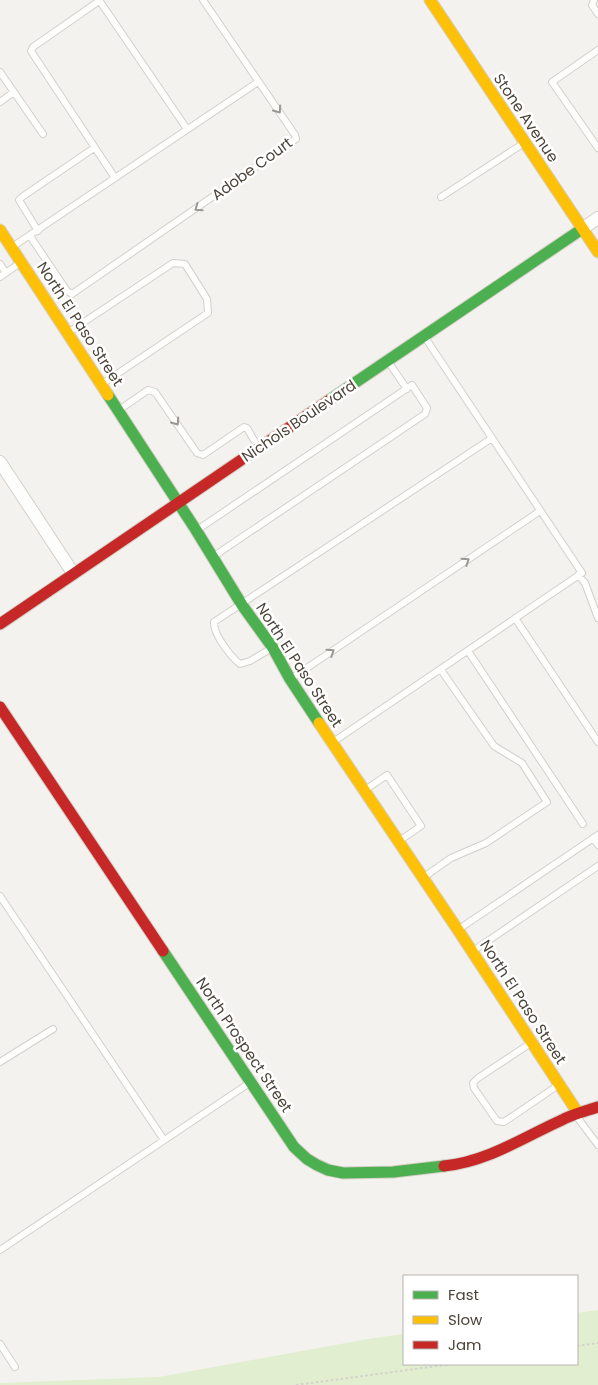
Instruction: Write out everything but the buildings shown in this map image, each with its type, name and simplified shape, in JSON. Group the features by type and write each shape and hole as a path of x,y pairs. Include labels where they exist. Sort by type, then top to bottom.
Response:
{"street":[{"name":"Stone Avenue","path":"430,0 598,252"},
{"name":"Nichols Boulevard","path":"0,624 598,218"},
{"name":"North El Paso Street","path":"0,230 196,530 242,605 273,648 290,679 472,951 577,1113"},
{"path":"0,462 74,573"},
{"name":"North Prospect Street","path":"0,707 294,1148 307,1159 328,1170 343,1172 393,1172 448,1166 475,1159 510,1146 577,1113 598,1107"}],"lane":[{"name":"Adobe Court","path":"30,236 67,291 72,294 296,140 295,135 203,0"},
{"path":"594,0 592,5 598,14"},
{"path":"115,178 31,51 99,1 188,129"},
{"path":"598,50 552,82 598,148"},
{"path":"0,72 43,134"},
{"path":"12,248 258,82"},
{"path":"0,102 14,92"},
{"path":"441,197 525,143"},
{"path":"38,231 19,200 94,148"},
{"path":"68,333 173,263 179,262 184,264 194,278 207,300 208,313 101,385"},
{"path":"0,264 3,275 22,263"},
{"path":"332,743 582,573 424,336"},
{"path":"387,361 407,389"},
{"path":"196,530 412,385 427,408 425,414 212,557"},
{"path":"118,411 148,390 155,392 197,453 203,454 244,427 247,428 259,449"},
{"path":"273,648 250,661 240,664 233,659 213,628 214,622 492,438"},
{"path":"290,679 540,511"},
{"path":"578,576 585,583 598,618"},
{"path":"515,618 598,742"},
{"path":"468,651 583,824"},
{"path":"423,878 451,858 486,843 547,802 522,763 494,746 441,670"},
{"path":"364,790 387,775 421,826 399,841"},
{"path":"458,930 596,837 598,845"},
{"path":"472,951 598,866"},
{"path":"0,896 164,1140"},
{"path":"0,1062 53,1029"},
{"path":"532,1042 478,1078 474,1083 474,1088 497,1122 500,1123 559,1084"},
{"path":"0,1250 251,1082"},
{"path":"577,1113 598,1145"},
{"path":"0,1344 15,1367"}],"path":[{"path":"578,1346 598,1343"},
{"path":"296,1385 445,1365"}],"green space":[{"path":"598,1310 598,1385 0,1385 0,1383 159,1377 403,1334 403,1365 578,1365 578,1313"}],"traffic: fast":[{"path":"328,401 582,229"},
{"path":"108,395 196,530 242,605 273,648 290,679 319,723"},
{"path":"163,951 294,1147 307,1159 328,1170 343,1173 393,1172 444,1166"}],"traffic: slow":[{"path":"430,0 598,252"},
{"path":"0,230 108,395"},
{"path":"319,723 578,1113"}],"traffic: jam":[{"path":"0,624 328,401"},
{"path":"0,707 163,951"},
{"path":"444,1166 475,1160 505,1148 575,1114 598,1107"}]}
